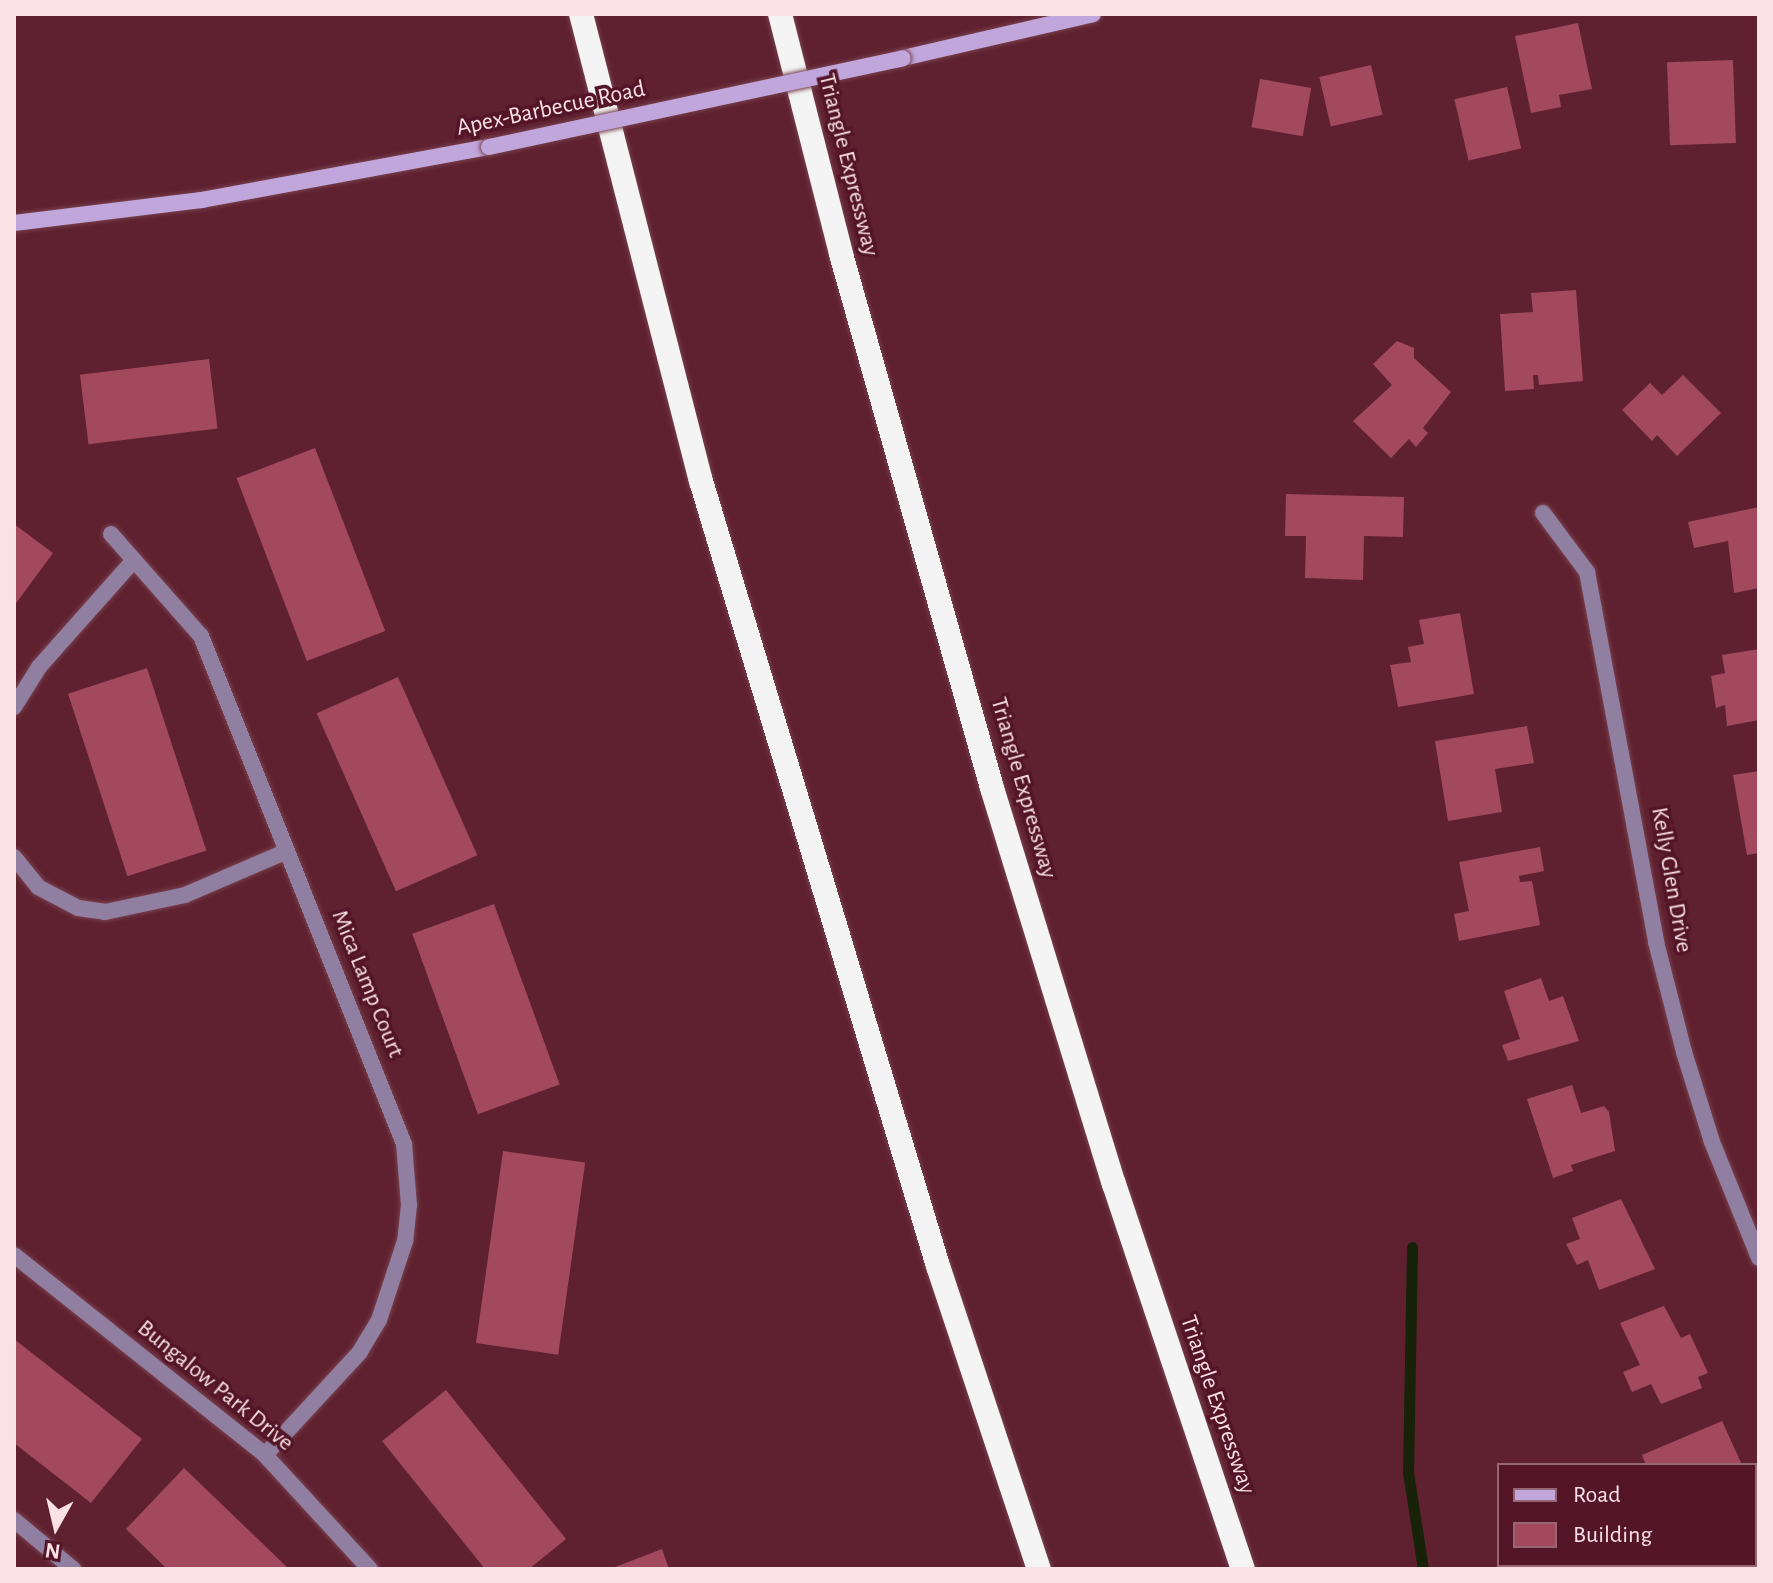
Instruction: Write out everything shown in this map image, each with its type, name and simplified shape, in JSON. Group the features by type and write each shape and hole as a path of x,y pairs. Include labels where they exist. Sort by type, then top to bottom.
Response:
{"highway":[{"path":"581,14 715,526 938,1266 1039,1569"},
{"name":"Triangle Expressway","path":"780,14 841,254 992,788 1114,1184 1243,1569"}],"street":[{"name":"Apex-Barbecue Road","path":"14,223 202,200 489,147 1093,14"},
{"name":"Kelly Glen Drive","path":"1543,513 1587,572 1656,942 1684,1052 1712,1142 1759,1258"},
{"name":"Mica Lamp Court","path":"111,534 201,636 396,1117 408,1171 409,1205 405,1241 379,1320 360,1352 265,1455"},
{"path":"14,707 39,667 134,560"},
{"path":"14,857 38,887 78,908 105,912 185,895 287,851"},
{"name":"Bungalow Park Drive","path":"14,1255 265,1455 370,1569"},
{"path":"14,1520 73,1569"}],"building":[{"path":"1578,23 1592,89 1559,95 1561,107 1531,113 1515,36"},
{"path":"1733,60 1736,143 1670,145 1667,62"},
{"path":"1371,65 1382,115 1331,127 1319,77"},
{"path":"1260,79 1311,88 1303,136 1251,127"},
{"path":"1507,87 1521,148 1469,161 1454,99"},
{"path":"1576,290 1583,381 1539,385 1538,375 1533,375 1534,389 1505,391 1500,314 1533,312 1531,293"},
{"path":"1397,341 1414,348 1414,358 1451,392 1423,428 1428,433 1416,447 1409,439 1391,458 1353,421 1392,385 1373,364"},
{"path":"209,359 218,428 88,444 80,375"},
{"path":"1683,375 1721,413 1677,456 1657,435 1652,441 1622,410 1650,383 1662,395"},
{"path":"315,448 385,631 307,661 237,478"},
{"path":"1286,494 1404,497 1403,537 1364,536 1363,580 1305,578 1306,536 1285,536"},
{"path":"1759,507 1759,588 1734,593 1728,541 1694,548 1688,522"},
{"path":"14,524 53,553 14,606"},
{"path":"1460,613 1474,694 1398,707 1390,665 1411,662 1408,647 1424,644 1419,620"},
{"path":"1759,649 1759,720 1727,726 1725,705 1716,708 1711,676 1725,673 1722,655"},
{"path":"147,668 206,851 127,876 68,694"},
{"path":"398,677 477,855 396,891 317,713"},
{"path":"1527,726 1534,763 1495,769 1502,812 1448,821 1435,741"},
{"path":"1759,771 1759,853 1747,855 1733,775"},
{"path":"1540,847 1544,871 1519,876 1520,882 1532,881 1540,925 1459,941 1454,914 1469,911 1459,862"},
{"path":"494,904 560,1084 478,1114 412,934"},
{"path":"1541,978 1549,1001 1563,996 1579,1041 1508,1061 1502,1045 1520,1039 1504,991"},
{"path":"1572,1085 1581,1113 1604,1106 1609,1112 1615,1151 1571,1165 1573,1171 1553,1178 1527,1099"},
{"path":"503,1151 585,1163 558,1355 476,1343"},
{"path":"1621,1199 1655,1269 1599,1290 1588,1260 1577,1265 1566,1244 1580,1239 1572,1218"},
{"path":"1664,1306 1681,1338 1690,1334 1708,1373 1698,1377 1702,1388 1661,1404 1651,1384 1632,1392 1623,1372 1640,1365 1620,1323"},
{"path":"14,1339 142,1439 91,1503 14,1443"},
{"path":"446,1390 566,1539 529,1569 485,1569 382,1441"},
{"path":"1722,1421 1741,1463 1645,1463 1642,1455"},
{"path":"184,1468 289,1569 167,1569 126,1529"},
{"path":"1759,1542 1759,1569 1723,1569 1757,1567"},
{"path":"662,1549 669,1569 610,1569"}],"waterway":[{"path":"1412,1247 1408,1472 1423,1569"}]}
